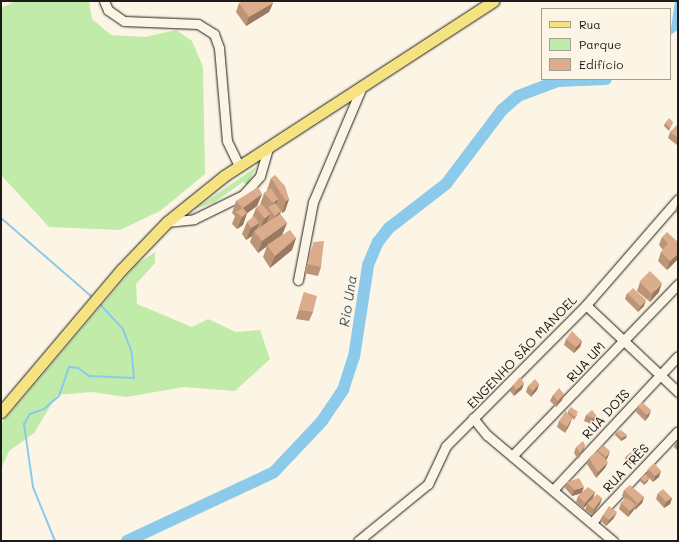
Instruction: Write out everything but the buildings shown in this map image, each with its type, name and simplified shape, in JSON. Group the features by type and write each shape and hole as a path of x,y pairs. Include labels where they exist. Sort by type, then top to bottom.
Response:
{"main road":[{"path":"1,412 121,270 167,222 239,166 361,89 493,1"}],"street":[{"path":"104,1 108,10 124,21 198,24 214,34 219,48 227,142 239,166"},
{"path":"298,280 313,202 361,89"},
{"path":"167,222 194,219 224,206 254,190 265,166 268,148"},
{"name":"ENGENHO SÃO MANOEL","path":"612,541 592,522 512,456 473,418 586,305 678,199"},
{"name":"RUA UM","path":"512,456 678,284"},
{"path":"586,305 678,392"},
{"name":"RUA DOIS","path":"553,490 678,356"},
{"path":"358,541 428,484 446,446 473,418"},
{"name":"RUA TRÊS","path":"592,522 678,431"}],"green space":[{"path":"16,1 89,1 92,19 111,35 145,37 176,30 192,41 203,67 205,174 160,211 120,230 49,227 1,175 1,8"},
{"path":"256,167 248,185 243,182 215,202 195,209"},
{"path":"155,252 155,263 136,284 137,304 192,327 208,319 236,332 260,330 270,359 235,391 184,387 126,397 92,392 57,395 34,433 9,451 1,469 1,424 136,265"}],"water":[{"path":"675,1 678,1 678,30 671,34"}],"waterway":[{"name":"Rio Una","path":"127,541 274,472 322,421 343,390 354,357 368,265 378,242 389,228 446,184 502,110 518,96 558,81 582,80"},
{"path":"1,218 91,296"},
{"path":"55,541 33,487 24,424 30,414 44,409 59,396 69,367 78,368 89,376 134,378 132,353 123,329 100,304"}]}
